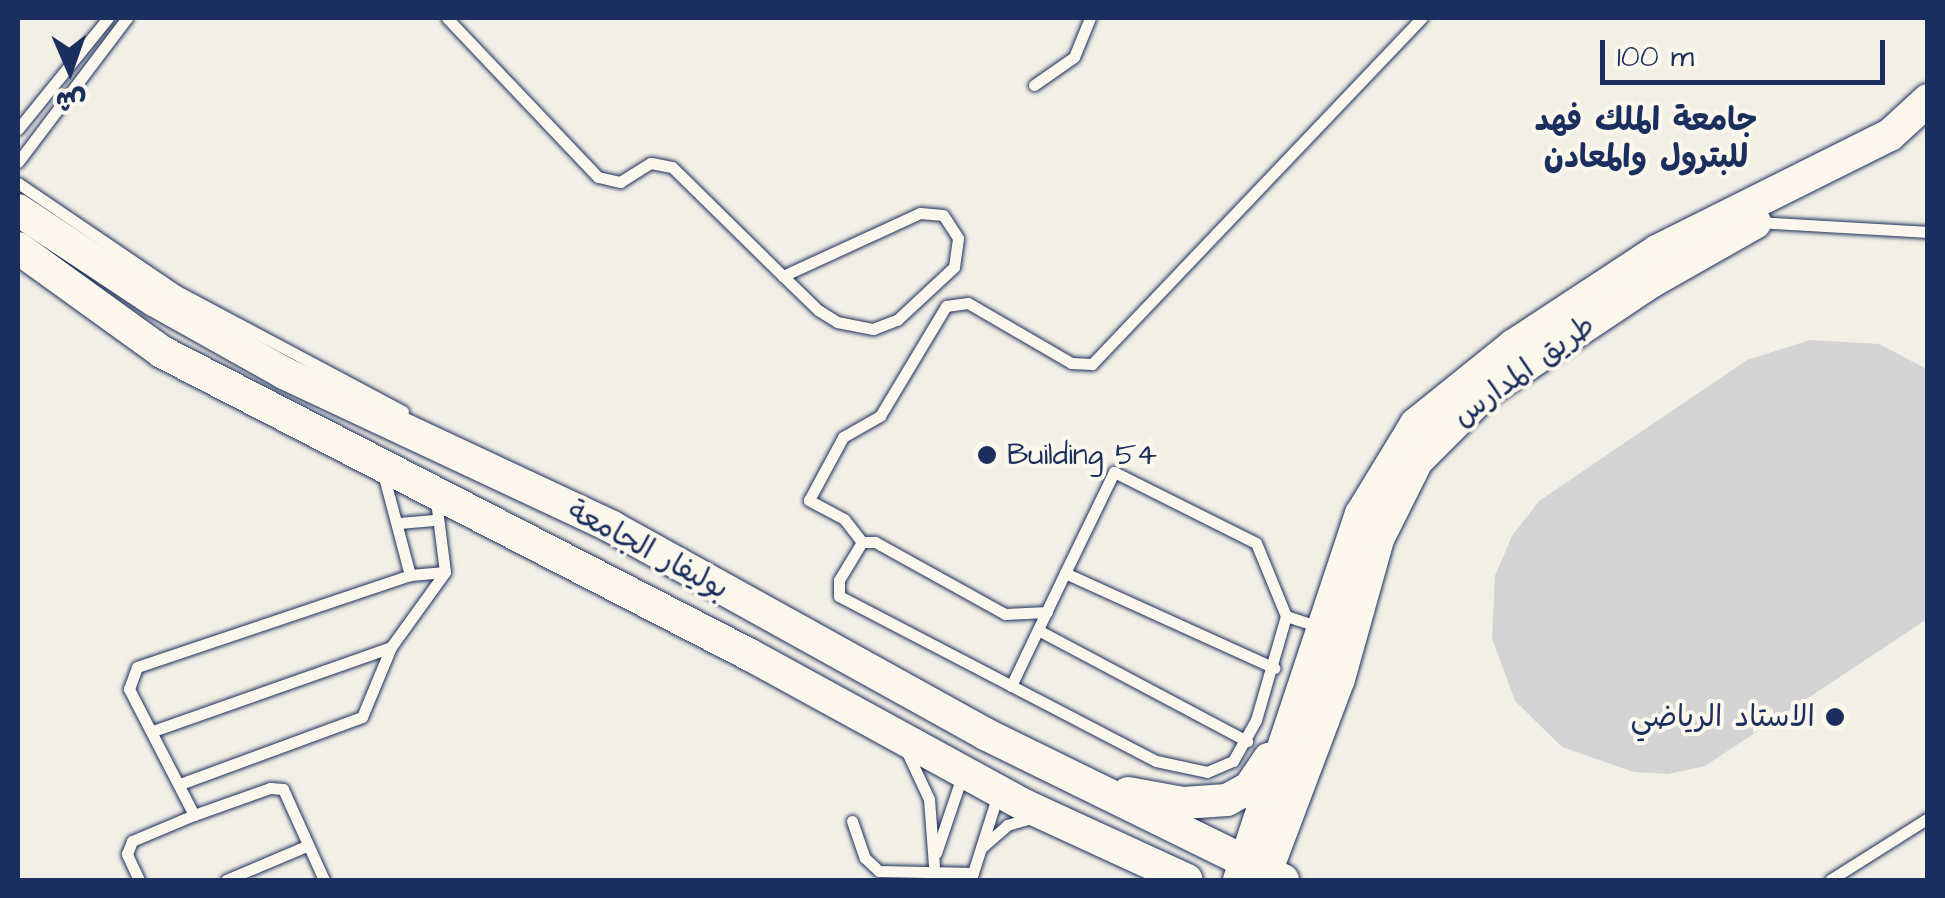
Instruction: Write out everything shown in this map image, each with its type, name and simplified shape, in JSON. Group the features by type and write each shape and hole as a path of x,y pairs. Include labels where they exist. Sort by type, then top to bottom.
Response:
{"street":[{"path":"1086,786 1183,803 1227,800 1250,787 1282,738 1333,631 1375,484 1441,400 1657,252 1890,135 1928,100"},
{"name":"طريق المدارس","path":"1260,875 1339,679 1333,631 1387,514 1438,436 1486,392 1651,282 1756,222 1885,164 1928,132"},
{"name":"بوليفار الجامعة","path":"19,193 154,300 286,374 612,528 1086,786 1260,875"},
{"name":"بوليفار الجامعة","path":"18,248 162,352 380,465 436,507 872,722 1046,816 1186,880"},
{"path":"1260,875 1282,738"}],"lane":[{"path":"18,129 108,18"},
{"path":"18,162 127,18"},
{"path":"447,18 598,177 620,182 643,167 665,163 782,276 837,322 884,327 948,276 958,258 958,238 944,215 920,213 782,276"},
{"path":"1034,85 1074,58 1090,18"},
{"path":"862,542 844,519 809,500 843,437 880,416 946,306 968,302 1071,364 1092,364 1422,18"},
{"path":"1756,222 1928,232"},
{"path":"380,465 399,523 410,575"},
{"path":"862,542 839,580 839,596 1011,686 1156,761 1221,769 1246,742 1274,668 1286,616 1256,543 1114,472 1011,686"},
{"path":"180,784 356,723 392,647 446,572 436,507 399,523"},
{"path":"862,542 874,542 1004,614 1046,612"},
{"path":"194,816 129,689 137,667 410,575 446,572"},
{"path":"1064,572 1274,668"},
{"path":"1286,616 1333,631"},
{"path":"1038,630 1246,742"},
{"path":"152,731 392,647"},
{"path":"872,722 904,747 921,776 934,873"},
{"path":"934,873 964,772"},
{"path":"139,880 127,854 132,841 278,788 287,793 304,847 324,880"},
{"path":"852,821 865,858 879,871 972,877 999,792"},
{"path":"978,851 1007,824 1046,816"},
{"path":"1830,880 1928,818"},
{"path":"226,880 304,847"}],"shaded area":[{"path":"1810,340 1879,344 1927,369 1927,619 1705,766 1668,774 1634,772 1562,747 1515,701 1492,638 1495,576 1512,536 1539,501 1747,360"}],"place":[{"name":"Building 54","path":"987,455"},
{"name":"الاستاد الرياضي","path":"1835,717"}],"district":[{"name":"جامعة الملك فهد للبترول والمعادن","path":"1646,140"}]}
